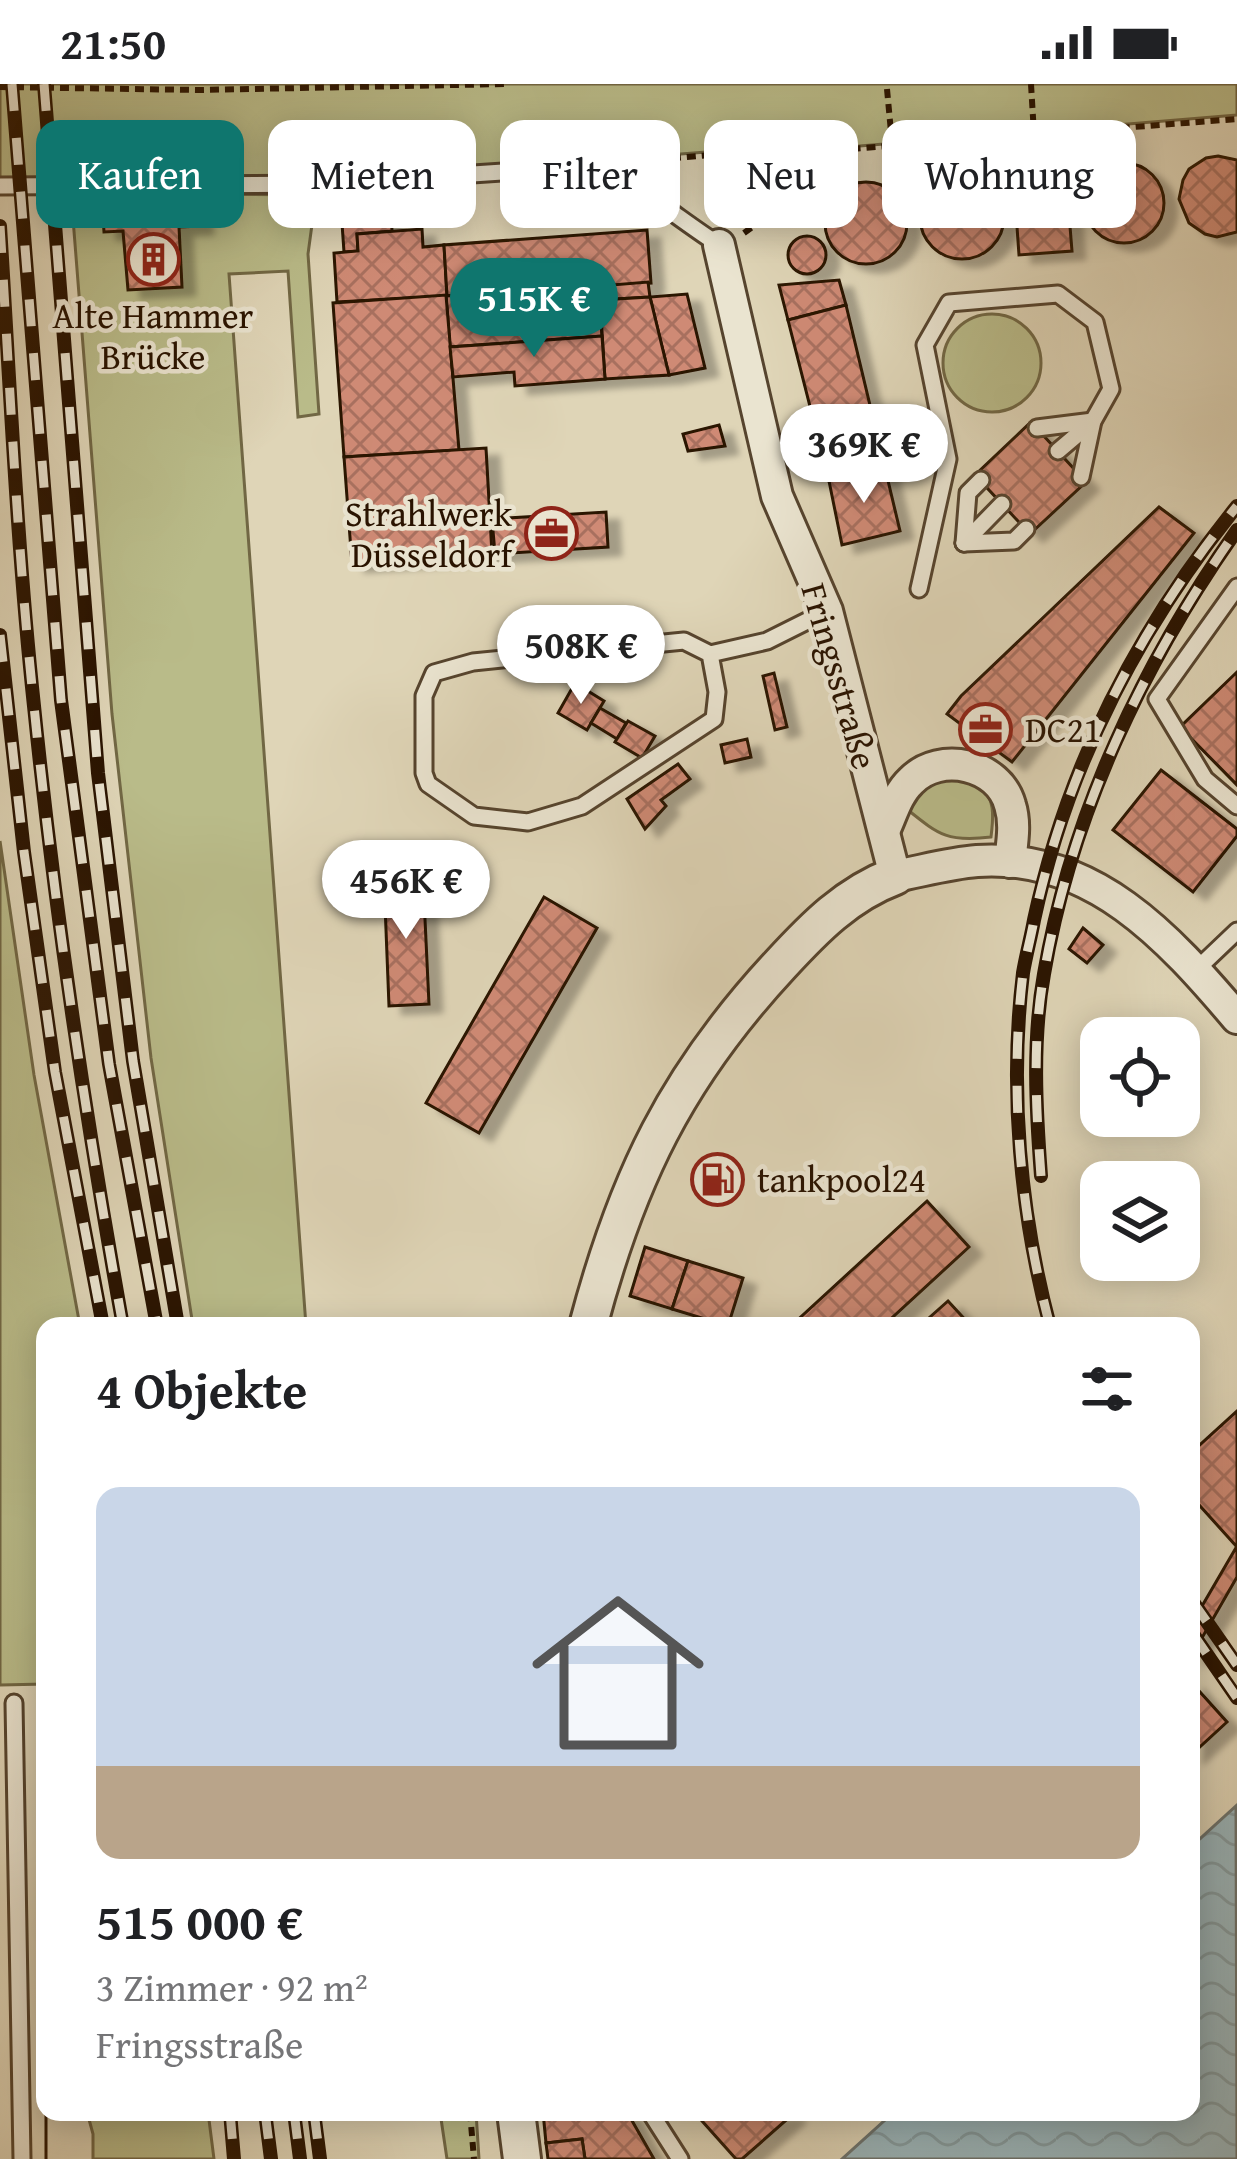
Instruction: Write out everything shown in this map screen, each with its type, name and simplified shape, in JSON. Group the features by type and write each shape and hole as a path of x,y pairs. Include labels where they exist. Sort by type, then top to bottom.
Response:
{"street":[{"name":"Fringsstraße","path":"719,244 776,496 827,611 895,876"},
{"name":"Fringsstraße","path":"884,831 902,792 925,770 941,764 978,769 1004,789 1011,807 1010,862"},
{"path":"591,1317 636,1179 654,1139 707,1051 811,932 869,886 895,876 976,861 1010,862 1067,875 1145,919 1237,1018"},
{"path":"517,2121 522,2159"}],"lane":[{"path":"0,186 322,184 500,172"},
{"path":"680,221 719,244"},
{"path":"919,590 948,459 925,345 950,303 1058,294 1095,322 1111,389 1093,421 1082,477"},
{"path":"1037,428 1093,421"},
{"path":"1058,451 1093,421"},
{"path":"964,543 968,493 980,480"},
{"path":"964,543 1002,504"},
{"path":"964,543 1014,541 1026,529"},
{"path":"1237,586 1157,699 1205,779 1237,806"},
{"path":"710,654 717,692 715,719 582,806 528,822 474,816 428,784 424,695 434,673 473,662 684,641 710,654 767,641 827,611"},
{"path":"1196,970 1237,931"},
{"path":"14,1703 22,2159"},
{"path":"656,2121 680,2159"}],"path":[{"path":"0,87 199,90 507,84"},
{"path":"1031,84 1033,120"},
{"path":"887,89 890,120"},
{"path":"1136,127 1237,119"},
{"path":"719,244 751,228"},
{"path":"471,2121 474,2159"}],"green space":[{"path":"0,84 1237,84 1237,115 1136,123 882,120 882,144 858,146 858,120 704,120 704,152 680,154 680,120 500,120 500,168 476,170 476,120 268,120 268,182 244,182 244,120 36,120 36,183 0,183"},
{"path":"244,194 268,195 268,228 312,228 308,254 319,414 298,417 288,271 229,274 305,1317 192,1317 151,1058 112,714 74,228 244,228"},
{"path":"992,314 1011,318 1026,329 1037,344 1041,363 1037,382 1026,397 1011,408 992,412 973,408 958,397 947,382 943,363 947,344 958,329 973,318"},
{"path":"950,776 988,795 991,837 946,835 908,810 926,782"},
{"path":"0,841 34,1075 78,1317 36,1317 36,1684 0,1685"},
{"path":"89,2121 209,2121 214,2159 93,2159"},
{"path":"441,2121 477,2121 479,2159 447,2159"}],"water":[{"path":"1236,1806 1237,2159 842,2159 884,2121 1200,2121 1200,1839"}],"building":[{"path":"1218,156 1237,160 1237,232 1217,237 1189,223 1179,199 1189,169"},
{"path":"1136,165 1152,175 1161,188 1161,218 1139,240 1109,240 1094,228 1136,228"},
{"path":"858,184 882,185 882,228 906,228 895,252 866,264 837,252 826,228 858,228"},
{"path":"104,228 179,228 182,287 128,290 123,231 104,232"},
{"path":"342,228 392,228 357,234 358,251 344,252"},
{"path":"922,228 1002,228 992,247 962,259 932,247"},
{"path":"1017,228 1070,228 1072,251 1019,255"},
{"path":"422,229 423,247 444,245 447,296 337,302 334,253 358,251 357,234"},
{"path":"647,230 651,283 447,296 444,245"},
{"path":"807,236 821,241 826,255 821,269 807,274 793,269 788,255 793,241"},
{"path":"839,280 846,305 788,320 779,285"},
{"path":"648,282 650,297 600,300 599,286"},
{"path":"598,285 602,336 450,347 446,296"},
{"path":"687,294 705,368 669,375 650,297"},
{"path":"446,295 459,450 344,457 333,303"},
{"path":"650,297 669,375 605,379 600,300"},
{"path":"846,305 885,468 829,481 788,320"},
{"path":"602,336 605,379 515,386 514,372 453,377 450,347"},
{"path":"1031,422 1086,482 1030,534 975,475"},
{"path":"719,425 725,446 688,451 683,434"},
{"path":"486,448 492,554 352,564 344,457"},
{"path":"885,468 900,531 842,545 829,481"},
{"path":"1159,507 1194,533 1012,762 947,714 961,696"},
{"path":"606,512 608,547 495,554 492,519"},
{"path":"1237,672 1237,785 1180,727"},
{"path":"774,673 787,727 775,730 763,676"},
{"path":"575,683 604,701 587,730 558,713"},
{"path":"600,708 626,723 617,739 591,723"},
{"path":"628,721 655,736 642,758 615,742"},
{"path":"747,739 751,757 725,763 721,745"},
{"path":"678,764 690,779 661,800 666,806 645,829 627,799"},
{"path":"1161,770 1237,829 1237,836 1193,892 1113,830"},
{"path":"423,877 429,1004 389,1006 384,879"},
{"path":"544,897 597,928 479,1133 426,1103"},
{"path":"1083,928 1103,945 1087,963 1069,949"},
{"path":"927,1201 969,1247 893,1317 801,1317"},
{"path":"645,1247 688,1261 672,1309 630,1296"},
{"path":"688,1261 743,1278 731,1317 698,1317 672,1309"},
{"path":"948,1301 963,1317 930,1317"},
{"path":"1237,1411 1237,1547 1200,1506 1200,1445"},
{"path":"1237,1546 1237,1577 1200,1641 1200,1610"},
{"path":"1200,1692 1227,1722 1200,1747"},
{"path":"544,2121 632,2121 654,2159 585,2159 582,2139 546,2143"},
{"path":"702,2121 785,2121 742,2159 736,2159"},
{"path":"582,2139 585,2159 548,2159 546,2143"}],"tram line":[{"path":"46,2121 46,2159"}],"railway":[{"path":"12,84 61,700 109,1064 155,1317"},
{"path":"44,84 98,773 133,1061 176,1317"},
{"path":"0,226 23,586 42,784 72,1017 121,1317"},
{"path":"1048,1317 1031,1239 1017,1106 1023,973 1034,920 1066,807 1111,701 1169,600 1237,506"},
{"path":"1041,1176 1036,1075 1040,999 1072,856 1142,686 1237,530"},
{"path":"0,635 55,1072 101,1317"},
{"path":"1200,1612 1237,1665"},
{"path":"1200,1644 1237,1698"},
{"path":"231,2121 234,2159"},
{"path":"266,2121 271,2159"},
{"path":"295,2121 300,2159"},
{"path":"315,2121 320,2159"}],"place":[{"name":"Alte Hammer Brücke","path":"153,260"},
{"name":"Strahlwerk Düsseldorf","path":"551,534"},
{"name":"DC21","path":"986,729"},
{"name":"tankpool24","path":"718,1179"}]}
